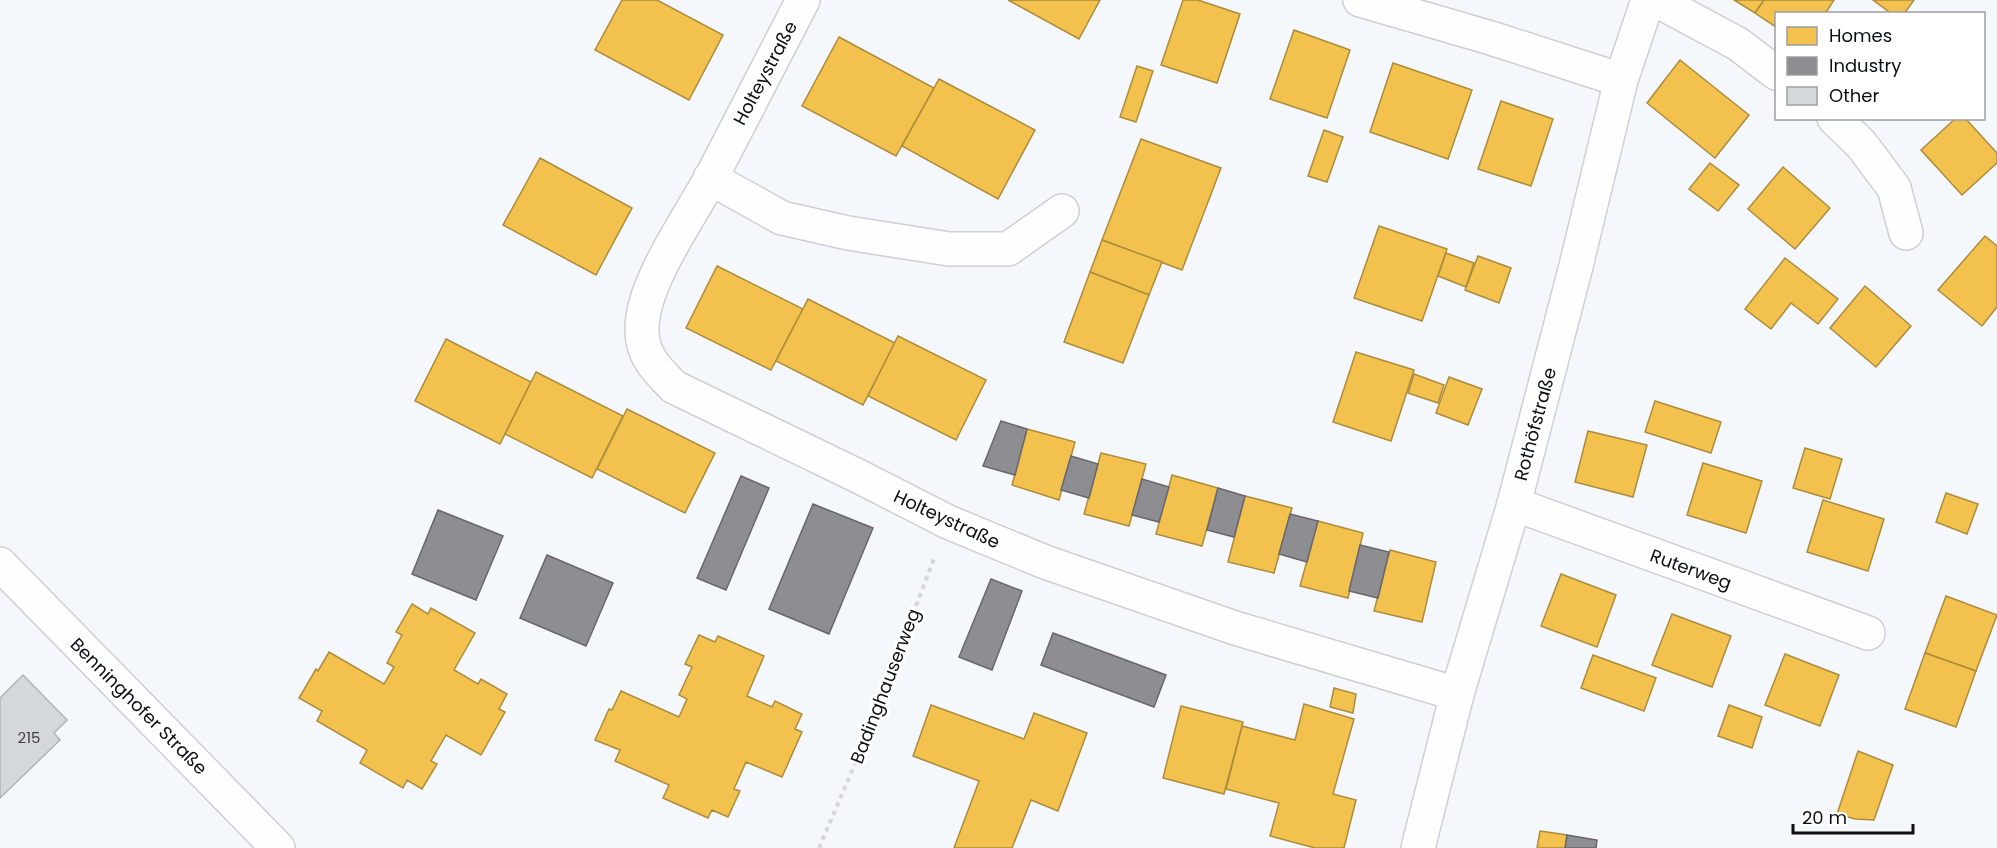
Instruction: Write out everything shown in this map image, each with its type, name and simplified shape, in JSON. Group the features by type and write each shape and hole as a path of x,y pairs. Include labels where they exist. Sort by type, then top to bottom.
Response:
{"street":[{"name":"Holteystraße","path":"803,0 711,178 651,285 643,309 641,331 646,353 653,366 674,387 948,522 1045,561 1235,628 1457,694"},
{"path":"1359,0 1491,38 1621,80"},
{"name":"Rothöfstraße","path":"1418,848 1457,694 1514,504 1576,266 1621,80 1648,0"},
{"path":"1656,0 1738,44 1775,72"},
{"path":"1836,120 1861,144 1894,188 1906,232"},
{"path":"711,178 782,218 848,233 949,249 1008,249 1062,211"},
{"name":"Ruterweg","path":"1514,504 1868,633"},
{"name":"Benninghofer Straße","path":"0,564 278,848"}],"path":[{"name":"Badinghauserweg","path":"819,848 861,750 948,522"}],"building: Homes":[{"path":"622,0 657,0 723,35 689,100 595,50"},
{"path":"1008,0 1100,0 1079,39"},
{"path":"1183,0 1198,0 1240,14 1217,83 1161,65"},
{"path":"1734,0 1764,0 1755,13"},
{"path":"1764,0 1834,0 1826,12 1775,12 1775,26 1755,13"},
{"path":"1873,0 1914,0 1905,12 1889,12"},
{"path":"1294,30 1350,50 1327,118 1270,99"},
{"path":"839,37 934,88 896,156 802,106"},
{"path":"1680,60 1749,115 1715,158 1647,103"},
{"path":"1393,63 1472,90 1448,159 1370,132"},
{"path":"1137,66 1153,71 1136,122 1120,117"},
{"path":"939,79 1035,130 998,199 902,146"},
{"path":"1501,101 1553,119 1531,186 1478,169"},
{"path":"1954,120 1967,120 1997,153 1997,163 1962,195 1921,150"},
{"path":"1324,130 1343,137 1327,182 1308,176"},
{"path":"1141,139 1221,168 1182,270 1102,240"},
{"path":"540,158 632,208 596,275 503,225"},
{"path":"1710,163 1739,185 1718,211 1689,189"},
{"path":"1783,167 1830,208 1795,249 1748,209"},
{"path":"1379,226 1447,249 1422,321 1354,298"},
{"path":"1985,236 1997,246 1997,307 1982,326 1938,290"},
{"path":"1102,240 1162,262 1149,295 1090,272"},
{"path":"1446,253 1474,263 1466,287 1438,276"},
{"path":"1478,256 1511,268 1499,303 1465,290"},
{"path":"1785,258 1838,299 1818,324 1791,303 1771,329 1745,309"},
{"path":"717,266 803,309 771,370 686,328"},
{"path":"1090,272 1149,295 1123,363 1064,342"},
{"path":"1865,286 1911,326 1876,367 1830,328"},
{"path":"808,299 895,343 863,405 776,361"},
{"path":"898,336 986,380 956,440 868,396"},
{"path":"446,339 531,382 500,444 415,401"},
{"path":"1356,352 1414,370 1391,441 1333,422"},
{"path":"536,372 623,416 592,478 505,434"},
{"path":"1414,374 1444,385 1438,403 1408,393"},
{"path":"1449,377 1482,389 1468,425 1436,413"},
{"path":"1655,401 1721,422 1711,453 1645,432"},
{"path":"627,409 715,453 685,513 597,469"},
{"path":"1027,429 1075,442 1059,500 1012,485"},
{"path":"1588,431 1647,445 1633,497 1575,482"},
{"path":"1805,448 1842,459 1830,499 1793,488"},
{"path":"1101,453 1146,464 1129,526 1084,514"},
{"path":"1703,463 1762,481 1746,533 1687,515"},
{"path":"1172,475 1218,488 1202,546 1156,534"},
{"path":"1946,493 1978,504 1967,534 1936,522"},
{"path":"1245,496 1292,508 1274,573 1228,562"},
{"path":"1823,500 1884,519 1868,571 1807,552"},
{"path":"1318,521 1363,533 1348,598 1300,586"},
{"path":"1390,550 1436,562 1422,622 1374,611"},
{"path":"1561,574 1616,595 1597,647 1541,626"},
{"path":"1946,596 1997,615 1976,671 1925,653"},
{"path":"412,604 428,614 431,608 475,633 454,670 478,684 481,679 507,694 499,709 505,712 481,755 446,735 431,761 437,764 422,789 407,780 403,788 360,763 367,750 317,721 322,711 299,698 329,652 384,684 394,667 387,663 402,635 396,632"},
{"path":"1672,614 1731,636 1712,687 1652,665"},
{"path":"699,635 715,642 718,636 764,656 747,696 772,707 775,701 802,714 795,729 802,732 782,777 746,762 734,789 740,791 728,817 712,810 708,818 663,798 669,785 615,761 620,750 595,740 609,709 612,710 621,691 679,717 687,699 679,695 692,667 685,664"},
{"path":"1925,653 1976,671 1956,727 1905,709"},
{"path":"1785,654 1839,675 1820,726 1765,705"},
{"path":"1593,655 1656,678 1644,711 1581,688"},
{"path":"1334,688 1356,694 1353,713 1330,707"},
{"path":"1304,704 1354,719 1333,794 1356,800 1344,848 1315,848 1270,836 1279,803 1226,789 1242,726 1295,740"},
{"path":"931,705 1024,739 1034,713 1087,733 1058,811 1031,800 1012,848 954,848 979,781 913,756"},
{"path":"1729,705 1762,717 1752,748 1718,736"},
{"path":"1181,706 1243,722 1224,794 1163,778"},
{"path":"1858,751 1893,765 1874,820 1855,819 1837,814"},
{"path":"1540,831 1567,835 1565,848 1537,848"}],"building: Industry":[{"path":"1001,421 1027,429 1015,475 983,466"},
{"path":"1071,456 1098,464 1089,498 1061,490"},
{"path":"741,476 769,488 726,590 697,578"},
{"path":"1142,479 1169,487 1159,522 1132,515"},
{"path":"1218,488 1245,496 1234,537 1207,530"},
{"path":"813,504 873,528 829,634 769,609"},
{"path":"438,510 503,536 476,600 412,574"},
{"path":"1290,514 1318,521 1307,562 1279,554"},
{"path":"1360,545 1389,552 1378,598 1349,591"},
{"path":"547,555 613,583 586,646 520,618"},
{"path":"991,579 1022,591 992,670 959,657"},
{"path":"1053,633 1166,675 1154,707 1041,665"},
{"path":"1567,835 1597,840 1596,848 1565,848"}],"building: Other":[{"path":"23,675 67,720 54,733 60,740 0,798 0,698"}]}
